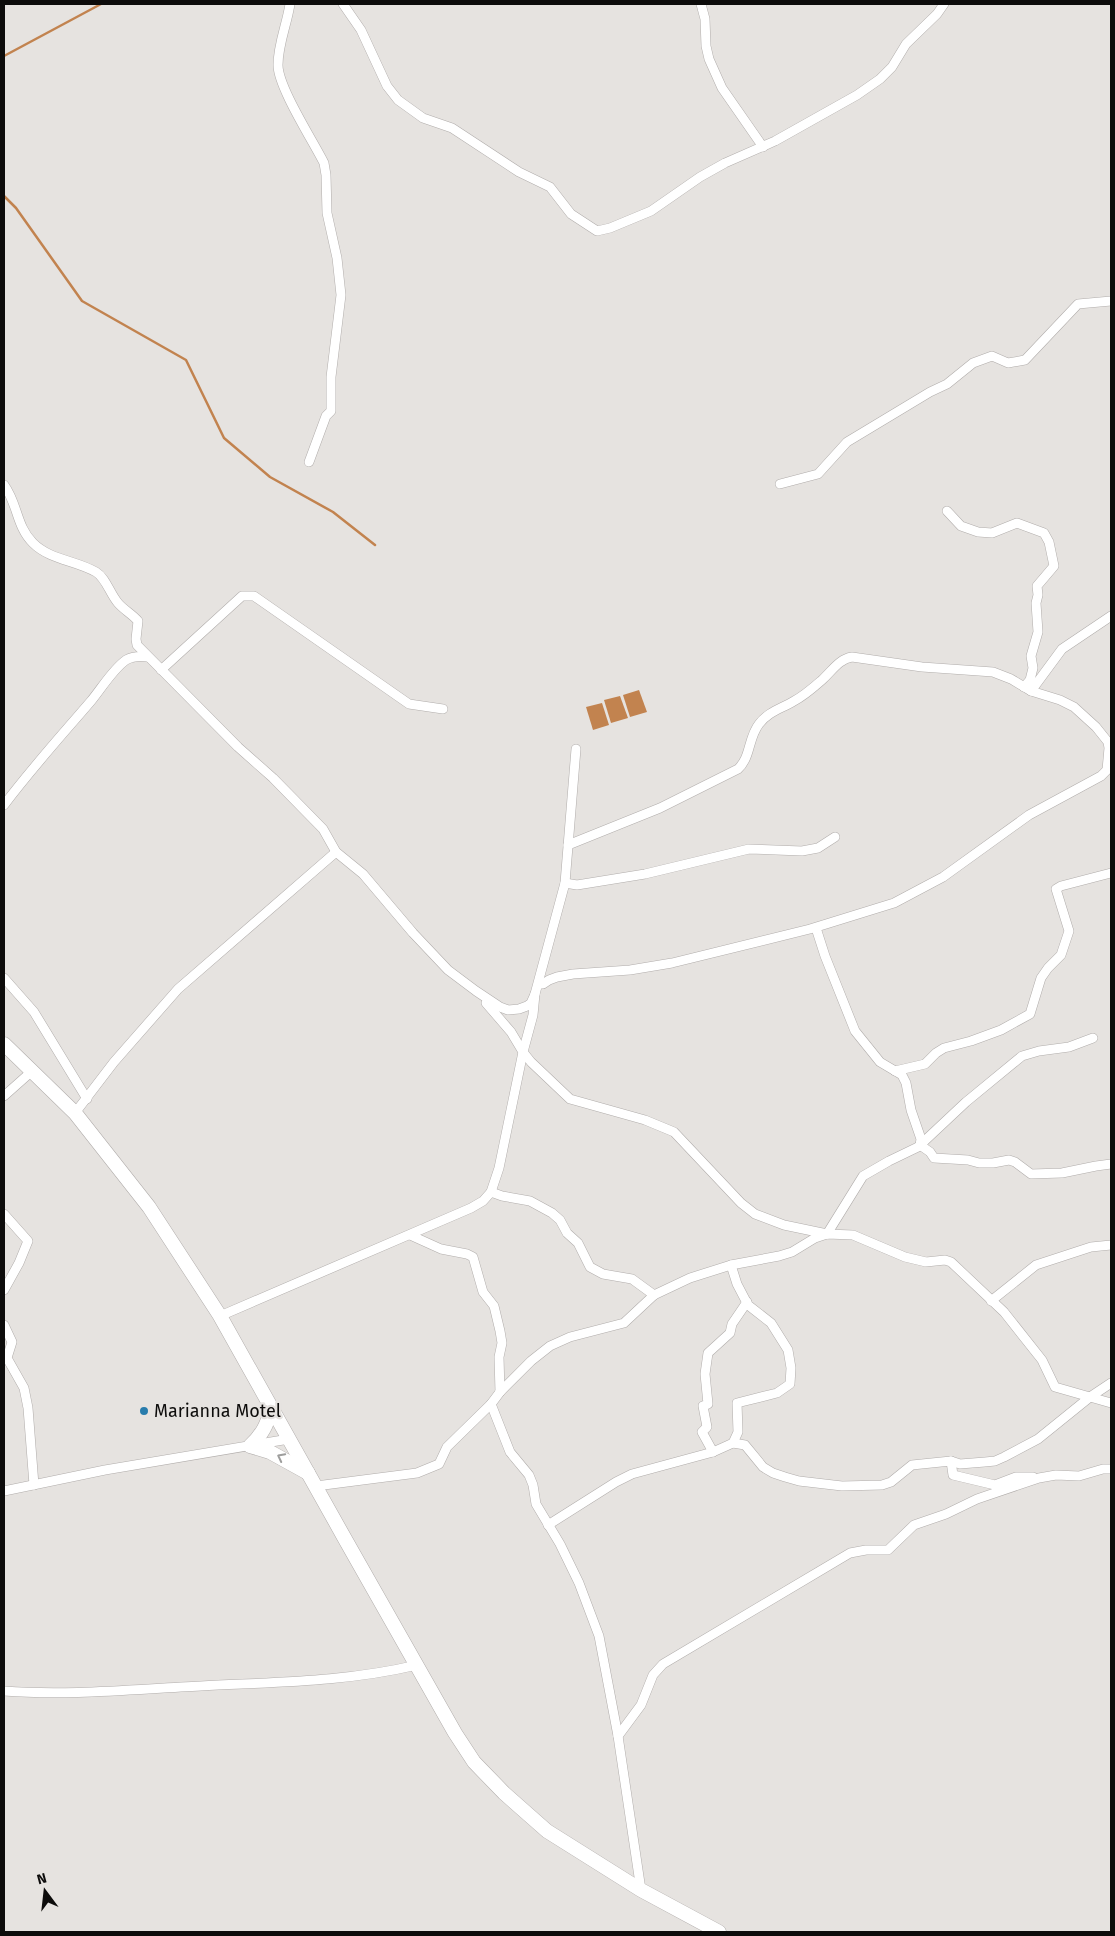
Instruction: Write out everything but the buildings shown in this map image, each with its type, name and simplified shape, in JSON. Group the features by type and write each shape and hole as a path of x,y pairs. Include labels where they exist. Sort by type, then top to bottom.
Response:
{"main road":[{"path":"4,1044 75,1113 149,1206 220,1316 417,1665 474,1762 504,1793 547,1831 642,1890 719,1932"},
{"path":"272,1408 267,1426 250,1446 270,1452 308,1473"}],"street":[{"path":"290,4 280,44 279,73 286,91 324,164 327,213 337,258 341,295 331,377 331,412 326,416 309,462"},
{"path":"343,4 361,30 387,86 398,100 423,118 452,128 519,172 550,187 571,214 597,231 640,216 667,201 700,177 725,163 763,147 857,95 880,79 897,61 906,44 937,14 944,4"},
{"path":"701,4 705,19 706,46 722,88 763,147"},
{"path":"780,484 818,474 847,442 946,384 973,363 992,356 1008,363 1025,360 1078,304 1111,301"},
{"path":"4,486 12,497 24,533 48,554 84,566 99,575 120,606 138,621 136,643 148,657 323,829 336,852 363,874 412,933 448,970 476,991 500,1007 508,1010 518,1009 532,1003 539,984 565,883 576,750"},
{"path":"947,511 960,526 978,532 992,533 1017,523 1042,532 1049,542 1054,566 1037,586 1038,630 1031,656 1033,670 1028,689"},
{"path":"161,670 242,596 254,596 409,704 443,709"},
{"path":"1028,689 1062,649 1111,616"},
{"path":"4,805 46,751 91,702 121,664 128,658 148,657"},
{"path":"539,984 557,977 573,974 630,970 672,963 816,928 894,904 943,877 1029,815 1083,787 1107,770 1109,748 1104,735 1067,702 1028,689 1011,679 993,672 922,667 852,657 845,658 808,691 766,716 757,726 745,763 738,769 660,808 568,845"},
{"path":"565,883 577,885 645,874 749,849 802,851 818,848 835,837"},
{"path":"75,1113 114,1062 178,989 336,852"},
{"path":"895,1070 925,1064 944,1048 1001,1030 1030,1014 1041,978 1059,958 1069,931 1056,889 1111,872"},
{"path":"816,928 855,1031 880,1062 902,1075 906,1083 911,1110 921,1139 920,1145"},
{"path":"4,978 34,1012 87,1099"},
{"path":"476,991 511,1032 531,1062 570,1099 645,1120 674,1132 741,1203 755,1214 784,1225 827,1234 853,1235 905,1257 926,1262 945,1260 951,1262 1004,1312 1042,1360 1054,1387 1111,1403"},
{"path":"220,1316 471,1208 491,1192 499,1168 536,994"},
{"path":"316,1486 417,1473 438,1464 447,1447 531,1361 550,1346 570,1337 624,1323 654,1295 690,1278 731,1265 792,1252 815,1238 827,1234 863,1176 920,1145 966,1102 1022,1056 1039,1051 1069,1047 1092,1038"},
{"path":"4,1096 31,1072"},
{"path":"920,1145 930,1152 934,1158 968,1160 979,1163 1008,1160 1015,1162 1025,1172 1031,1174 1062,1174 1111,1164"},
{"path":"491,1192 530,1201 552,1213 560,1220 567,1233 578,1243 590,1267 603,1274 632,1279 654,1295"},
{"path":"4,1214 28,1241 19,1263 4,1290"},
{"path":"410,1234 441,1249 468,1254 473,1257 483,1292 494,1306 502,1338 499,1357 500,1392"},
{"path":"991,1301 1036,1265 1091,1247 1111,1245"},
{"path":"731,1265 737,1284 748,1305 771,1323 788,1350 791,1368 790,1384 777,1393 737,1403 738,1432 733,1443"},
{"path":"713,1452 702,1432 707,1427 704,1406 708,1404 706,1374 708,1353 730,1333 732,1324 747,1302"},
{"path":"4,1325 12,1342 6,1358 24,1388 28,1408 34,1485"},
{"path":"548,1525 632,1474 713,1452 733,1443 745,1445 763,1467 773,1473 799,1481 842,1486 857,1484 871,1487 882,1485 891,1482 912,1465 951,1461 960,1464 995,1461 1038,1439 1090,1396 1111,1382"},
{"path":"491,1404 510,1452 529,1475 533,1485 536,1504 579,1582 599,1636 618,1736 642,1890"},
{"path":"4,1491 105,1470 289,1439"},
{"path":"951,1461 953,1475 995,1485 1016,1477 1039,1478"},
{"path":"618,1736 641,1704 653,1675 663,1664 850,1553 866,1550 888,1550 914,1525 946,1514 977,1499 1039,1478 1056,1475 1079,1476 1103,1469 1111,1469"},
{"path":"4,1691 25,1693 135,1689 348,1678 417,1665"}],"shaded area":[{"path":"639,690 647,712 630,717 623,695"},
{"path":"620,696 628,718 611,723 604,700"},
{"path":"602,703 609,725 593,730 586,707"}],"waterway":[{"path":"4,56 101,4"},
{"path":"4,196 16,208 82,301 186,360 224,438 270,477 333,512 375,545"}],"place":[{"name":"Marianna Motel","path":"144,1411"}]}
